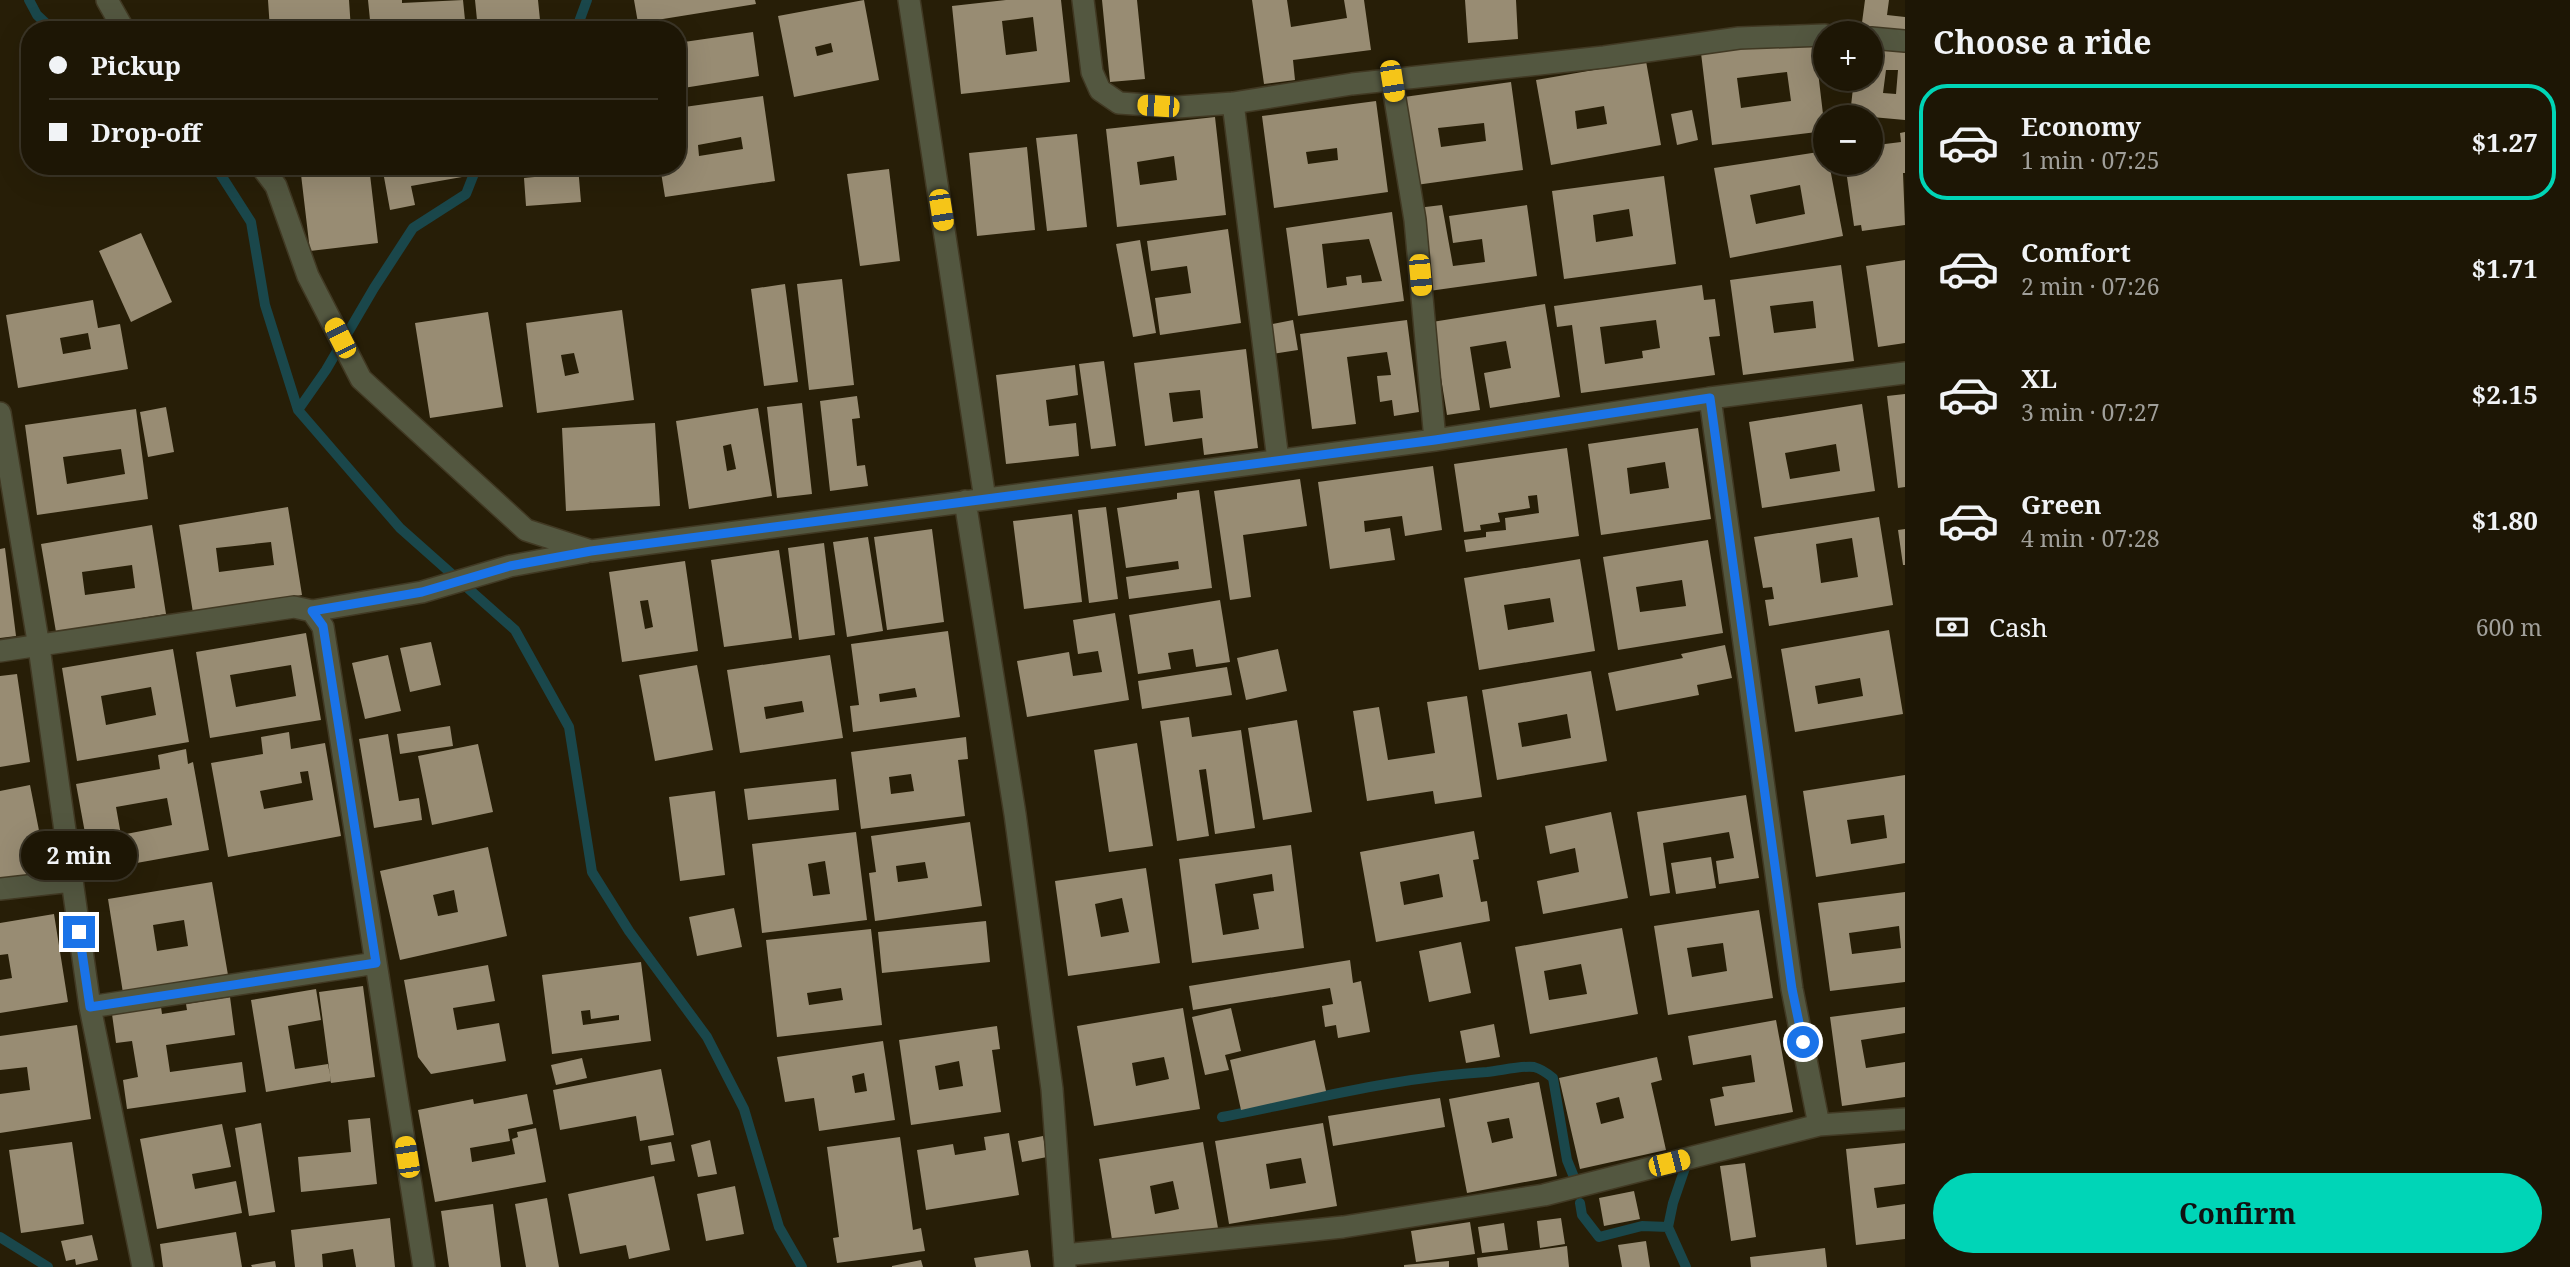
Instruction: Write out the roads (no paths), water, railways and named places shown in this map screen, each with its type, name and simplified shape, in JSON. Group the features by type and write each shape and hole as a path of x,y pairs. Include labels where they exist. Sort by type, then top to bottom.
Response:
{"street":[{"path":"107,0 119,21"},
{"path":"909,0 1052,1089 1065,1261 1343,1227 1544,1195 1819,1125 1905,1119"},
{"path":"1083,0 1092,72 1100,90 1119,103 1178,107 1233,103 1352,84 1739,38 1813,36"},
{"path":"1883,39 1905,41"},
{"path":"1392,81 1415,220 1435,440"},
{"path":"1233,103 1278,460"},
{"path":"268,175 276,186 308,276 361,379 526,530 591,551"},
{"path":"0,651 294,607 312,611 422,592 510,566 591,551 1435,440 1710,398 1905,373"},
{"path":"1710,398 1792,989 1819,1125"},
{"path":"0,414 39,647 90,1007 143,1267"},
{"path":"312,611 323,626 424,1267"},
{"path":"0,889 72,881"},
{"path":"90,1007 376,963"}],"waterway":[{"path":"29,0 43,21"},
{"path":"579,21 587,0"},
{"path":"221,175 251,222 265,305 298,410 400,528 515,630 569,727 592,872 629,931 707,1037 744,1109 779,1227 802,1267"},
{"path":"298,410 326,370 413,228 466,194 473,175"},
{"path":"1222,1117 1387,1084 1534,1067 1553,1078 1567,1160 1576,1182"},
{"path":"1685,1168 1668,1227 1686,1267"},
{"path":"1580,1203 1582,1215 1599,1237 1642,1226 1668,1227"},
{"path":"0,1237 48,1267"}]}
